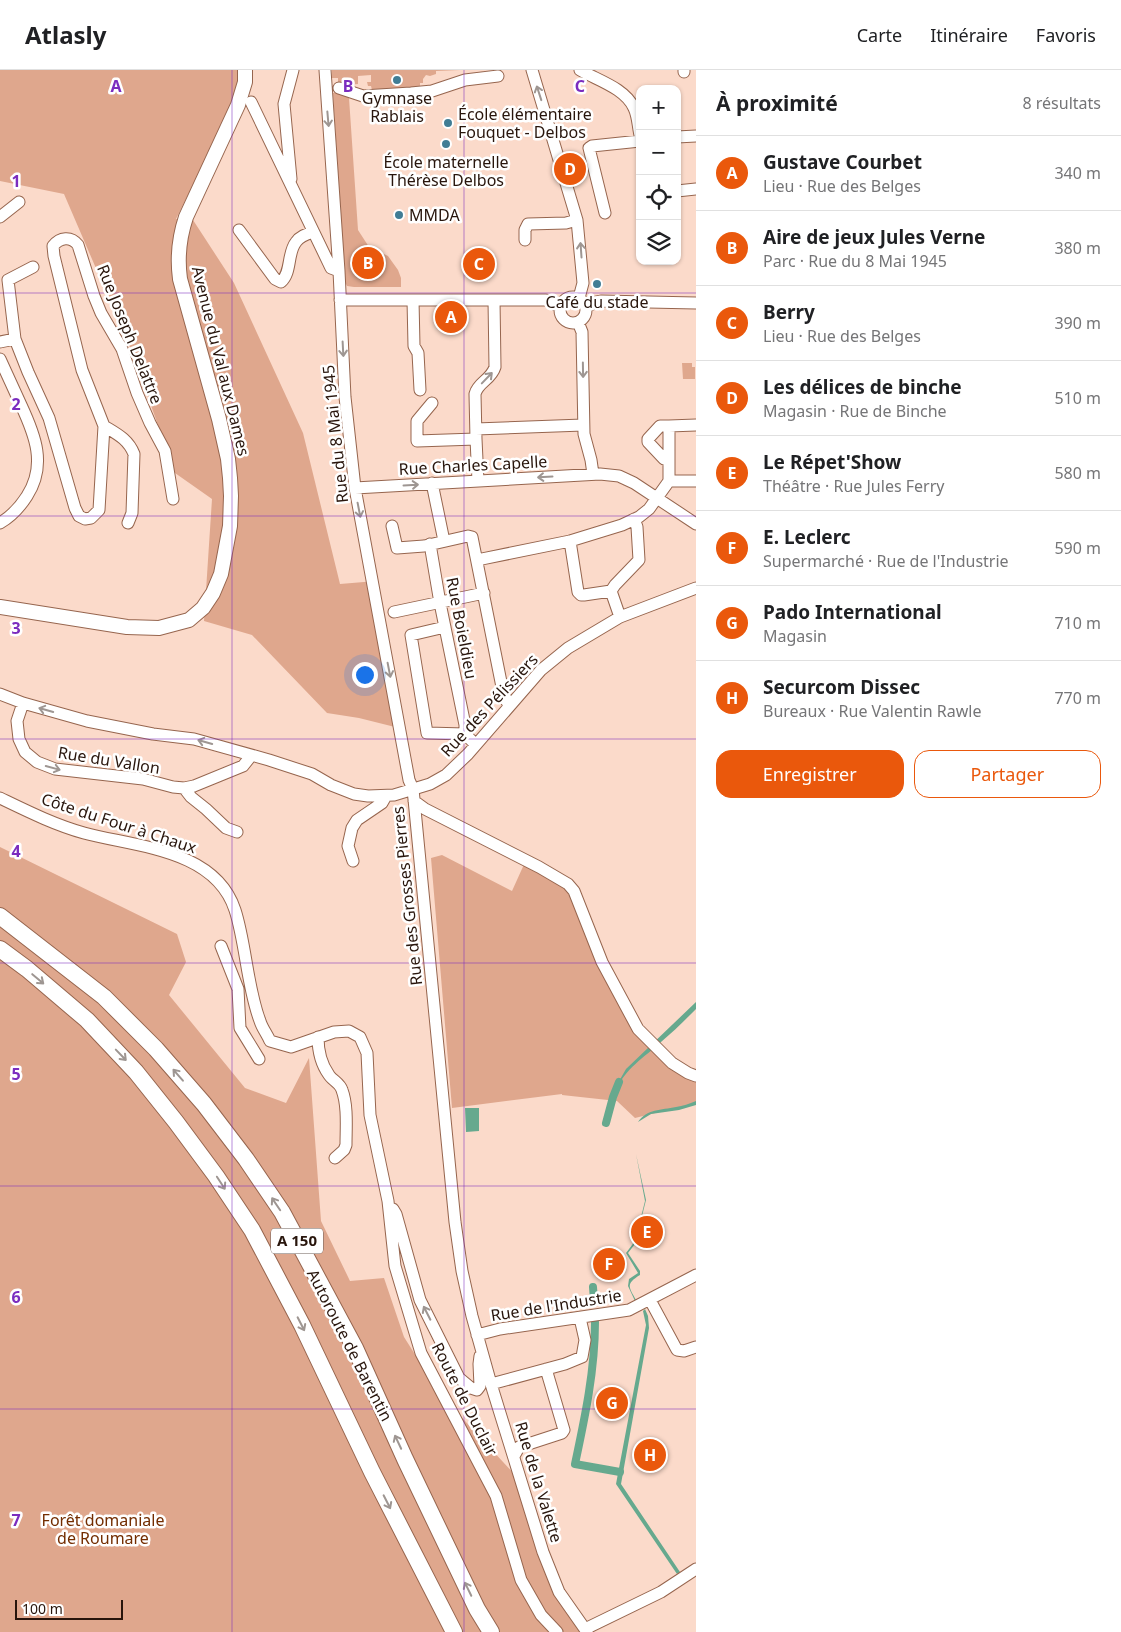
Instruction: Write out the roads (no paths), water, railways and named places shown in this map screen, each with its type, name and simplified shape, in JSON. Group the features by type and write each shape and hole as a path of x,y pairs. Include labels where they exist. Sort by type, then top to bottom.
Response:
{"highway":[{"name":"Autoroute de Barentin","path":"0,916 104,997 156,1049 204,1104 246,1159 282,1212 355,1348 405,1459 491,1632"},
{"name":"A 150","path":"0,949 87,1020 130,1065 216,1176 252,1230 302,1325 372,1472 454,1632"}],"main road":[{"name":"Avenue du Val aux Dames","path":"0,607 127,627 160,628 189,620 203,608 217,586 230,526 231,496 228,459 180,279 178,252 180,236 186,217 238,105 247,96 245,70"}],"street":[{"path":"291,188 284,104 293,70"},
{"name":"Rue du 8 Mai 1945","path":"325,70 339,271 345,397 355,488 413,795"},
{"path":"532,70 577,220 583,283 583,303 584,317 574,323 564,320 560,314 560,307 562,302 568,297 575,297 583,303 601,301 696,303"},
{"path":"580,70 614,88 630,103 635,110 639,130"},
{"path":"340,88 363,96 411,93 432,90 465,80 498,76"},
{"path":"247,96 331,268 339,271"},
{"path":"681,137 696,136"},
{"path":"605,213 589,148 592,146 636,141"},
{"path":"681,191 696,189"},
{"path":"0,217 19,202"},
{"path":"525,240 525,230 528,224 566,223 577,220"},
{"path":"239,230 275,280 281,282 286,277 295,242 302,236 313,232"},
{"name":"Rue Joseph Delattre","path":"33,267 8,280 15,339 49,418 79,516 85,519 91,518 99,510 104,426 82,370 54,256 53,246 57,240 64,238 75,241 78,245 101,313 122,349 137,393 165,451 174,499"},
{"path":"340,300 546,300 560,307"},
{"path":"413,300 414,346 418,353 420,390"},
{"path":"478,481 475,394 476,388 492,374 495,367 494,300"},
{"path":"578,322 582,332 583,425 593,474"},
{"path":"0,342 15,339"},
{"path":"0,359 31,425 38,453 37,470 30,491 15,511 0,522"},
{"path":"432,403 417,421 417,441 583,425"},
{"path":"669,459 664,459 648,442 648,439 660,426 696,425"},
{"path":"104,426 124,438 134,454 132,513 128,523"},
{"path":"477,560 570,541 622,525 634,519 649,508 669,481 669,426"},
{"name":"Rue Charles Capelle","path":"355,488 593,474 619,476 657,497 696,524"},
{"path":"669,481 696,481"},
{"path":"432,484 444,541"},
{"path":"570,541 578,592 584,595 611,591 639,560 637,527 634,519"},
{"path":"392,526 397,548 430,544 468,536 472,537 502,687 507,702 510,704"},
{"name":"Rue Boieldieu","path":"430,544 465,725 465,734"},
{"name":"Rue des Pélissiers","path":"413,795 446,775 532,679 552,661 585,637 620,617 696,588"},
{"path":"611,591 620,617"},
{"path":"394,612 484,593"},
{"path":"445,627 411,635 427,733 465,734 475,744"},
{"name":"Rue des Grosses Pierres","path":"0,694 23,704 87,721 153,734 194,739 312,774 331,785 354,794 413,795 455,1222 462,1272 477,1335"},
{"name":"Rue du Vallon","path":"23,704 17,721 19,739 25,752 37,762 54,769 143,779 172,787 184,788 194,786 243,766 251,756"},
{"path":"184,788 191,797 226,828 237,832"},
{"path":"413,795 425,809 539,867 568,884 574,891 602,962 638,1029 672,1063 696,1076"},
{"path":"353,862 348,846 352,828 357,820 382,803 386,796"},
{"name":"Côte du Four à Chaux","path":"0,798 48,820 83,832 165,851 199,865 223,888 235,909 260,1021 270,1041 291,1047 316,1038"},
{"path":"221,946 238,989 240,1028 259,1059"},
{"path":"238,989 252,987"},
{"name":"Route de Duclair","path":"316,1038 334,1032 349,1031 360,1037 367,1053 370,1116 388,1201 395,1266 421,1353 496,1496 521,1580 541,1615 557,1632"},
{"path":"316,1038 323,1063 329,1075 342,1088 345,1103 346,1145 344,1150 335,1158"},
{"path":"388,1201 396,1214 420,1300 460,1378 476,1390 480,1386 479,1364 481,1349"},
{"name":"Rue de l'Industrie","path":"477,1335 500,1329 629,1310 696,1275"},
{"path":"645,1303 677,1350 684,1351 696,1347"},
{"path":"491,1384 565,1364 582,1357 585,1340 580,1318"},
{"name":"Rue de la Valette","path":"477,1335 543,1552 559,1592 586,1631"},
{"path":"514,1456 519,1447 562,1433 564,1430 546,1369"},
{"path":"586,1631 661,1592 696,1569"}],"waterway":[{"path":"606,1123 619,1082"},
{"path":"593,1287 594,1301"},
{"path":"595,1322 591,1376 575,1464 620,1472"}],"place":[{"name":"Gymnase Rablais","path":"397,80"},
{"name":"École élémentaire Fouquet - Delbos","path":"448,123"},
{"name":"École maternelle Thérèse Delbos","path":"446,144"},
{"name":"Les délices de binche","path":"570,169"},
{"name":"MMDA","path":"399,215"},
{"name":"Aire de jeux Jules Verne","path":"368,263"},
{"name":"Berry","path":"479,264"},
{"name":"Café du stade","path":"597,284"},
{"name":"Gustave Courbet","path":"451,317"},
{"name":"Le Répet'Show","path":"647,1232"},
{"name":"E. Leclerc","path":"609,1264"},
{"name":"Pado International","path":"612,1403"},
{"name":"Securcom Dissec","path":"650,1455"}],"park label":[{"name":"Forêt domaniale de Roumare","path":"103,1529"}]}
